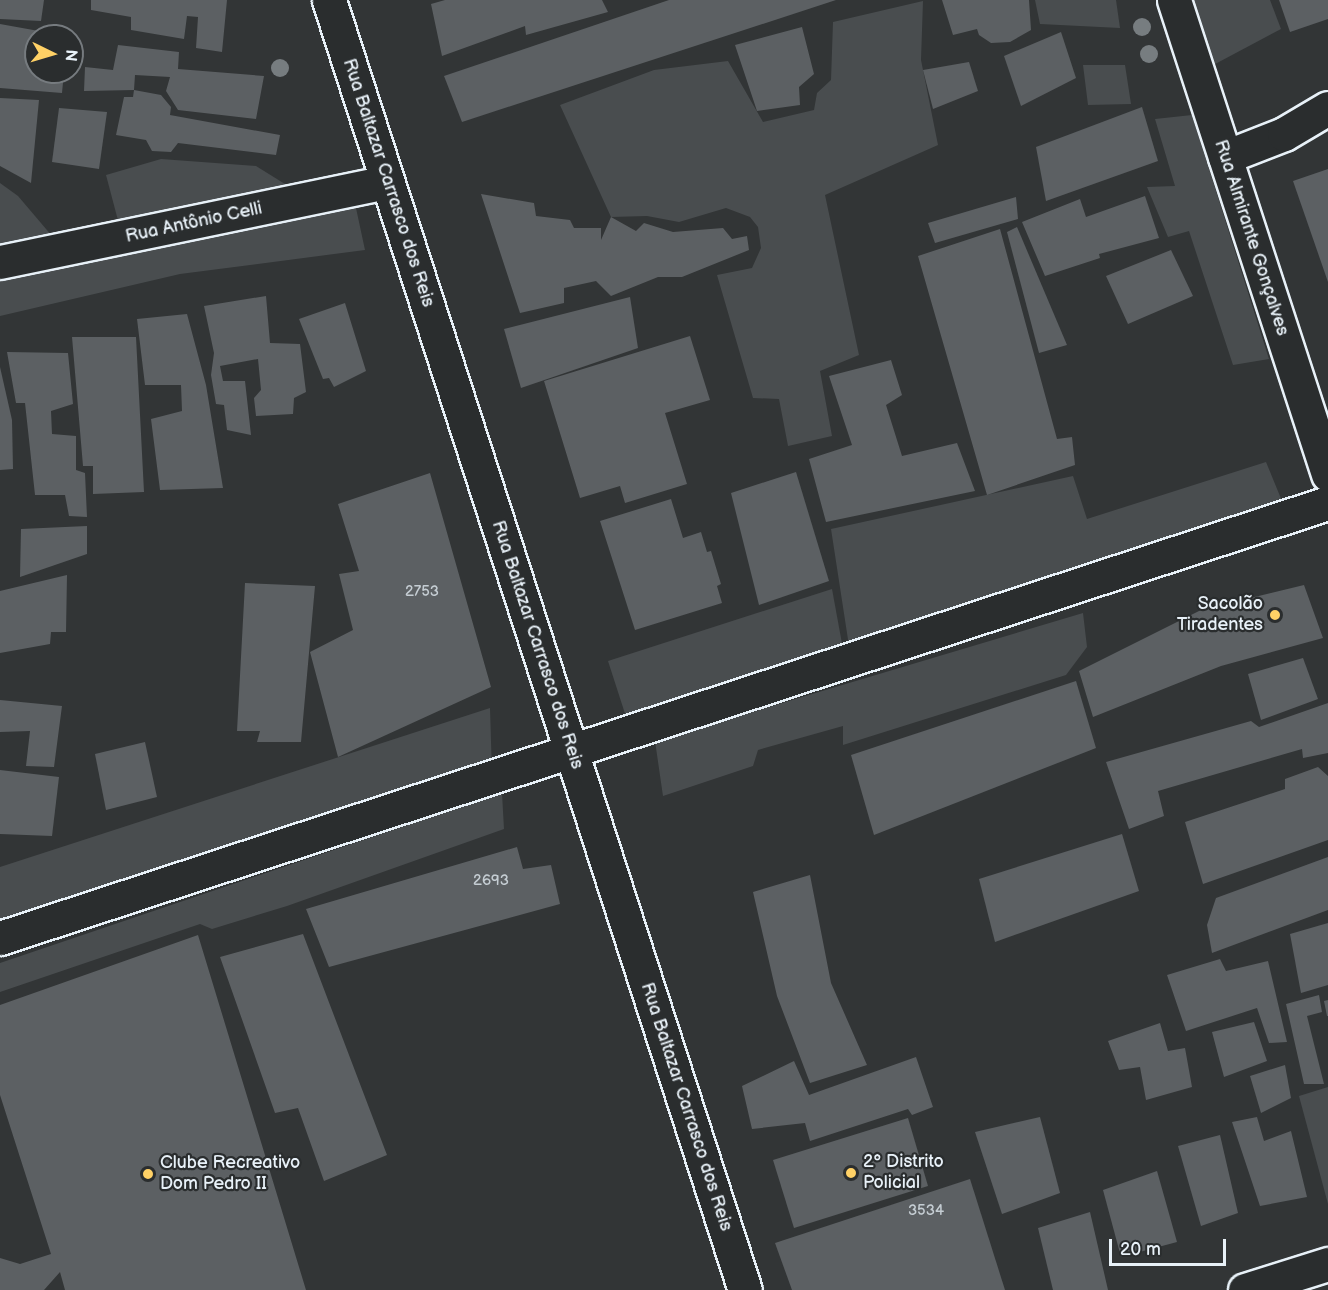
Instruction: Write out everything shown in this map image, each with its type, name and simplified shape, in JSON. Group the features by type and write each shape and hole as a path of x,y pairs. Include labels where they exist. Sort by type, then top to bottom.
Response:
{"street":[{"name":"Rua Baltazar Carrasco dos Reis","path":"329,0 745,1290"},
{"name":"Rua Almirante Gonçalves","path":"1174,0 1328,475"},
{"path":"1225,158 1284,134 1328,108"},
{"name":"Rua Antônio Celli","path":"0,262 387,182"},
{"path":"0,938 1328,503"},
{"path":"1245,1290 1328,1263"}],"shaded area":[{"path":"1035,0 1116,0 1120,28 1040,24"},
{"path":"1179,0 1270,0 1281,29 1202,71"},
{"path":"923,1 921,60 938,145 825,195 859,355 820,371 832,436 788,446 779,399 753,398 717,275 752,268 761,248 758,227 750,217 726,208 679,222 647,216 611,217 560,105 654,70 728,61 763,122 814,110 817,93 831,80 833,22"},
{"path":"1083,65 1125,65 1131,104 1088,105"},
{"path":"1192,115 1269,359 1233,365 1189,231 1168,237 1147,187 1175,186 1155,119"},
{"path":"161,159 256,166 293,189 120,228 106,175"},
{"path":"0,183 18,196 52,236 0,248"},
{"path":"356,208 365,250 180,274 0,316 0,280"},
{"path":"1266,462 1289,518 851,659 831,529 1073,476 1087,519"},
{"path":"832,589 845,660 629,726 608,661"},
{"path":"1083,613 1087,647 1066,675 843,745 843,726 758,750 753,766 663,796 655,741"},
{"path":"490,708 492,774 0,945 0,867"},
{"path":"502,793 504,829 287,906 212,929 200,924 0,992 0,963"},
{"path":"1328,1087 1328,1204 1299,1096"}],"building":[{"path":"0,0 44,0 41,21 0,19"},
{"path":"91,0 227,0 222,52 196,48 198,17 187,16 184,39 131,30 131,17 91,10"},
{"path":"445,0 602,0 608,12 526,35 525,26 442,56 431,4"},
{"path":"669,0 836,0 462,122 444,76"},
{"path":"942,0 1029,0 1031,30 1010,42 991,43 979,35 977,29 953,35"},
{"path":"1279,0 1328,0 1328,19 1290,32"},
{"path":"0,24 24,28 24,84 63,84 62,93 0,88"},
{"path":"802,27 814,74 799,87 800,105 757,111 735,45"},
{"path":"1061,32 1076,78 1021,106 1004,56"},
{"path":"118,45 179,52 178,69 264,76 256,119 178,110 166,91 170,77 135,75 134,90 84,91 85,67 113,70"},
{"path":"969,62 978,91 933,109 923,70"},
{"path":"134,90 161,95 171,107 170,115 280,135 276,155 178,143 171,152 152,151 146,140 116,135 124,97 133,97"},
{"path":"0,98 39,100 31,183 0,166"},
{"path":"1142,107 1158,161 1046,201 1036,147"},
{"path":"59,108 107,112 99,169 52,162"},
{"path":"1328,169 1328,282 1293,181"},
{"path":"481,194 534,203 536,216 570,220 574,228 601,228 601,240 611,217 636,231 644,223 673,232 723,228 732,239 747,236 749,250 682,277 658,277 611,296 596,281 564,288 564,303 520,313"},
{"path":"1145,196 1159,238 1099,254 1100,258 1045,276 1022,222 1080,199 1086,217"},
{"path":"1016,197 1018,219 935,243 928,223"},
{"path":"1017,227 1067,345 1039,353 1007,232"},
{"path":"1000,229 1057,439 1072,437 1075,465 987,495 918,256"},
{"path":"1171,250 1193,296 1128,324 1106,276"},
{"path":"266,296 270,343 300,344 306,392 294,398 293,414 256,416 254,398 261,390 258,359 220,366 223,381 245,381 251,435 227,430 224,405 216,404 211,375 214,353 204,306"},
{"path":"630,297 638,348 521,388 504,329"},
{"path":"345,303 366,371 334,387 329,378 323,379 299,319"},
{"path":"187,314 206,385 223,488 160,490 151,419 182,411 181,385 145,385 137,319"},
{"path":"690,336 710,400 665,413 687,484 625,503 620,486 580,498 544,381"},
{"path":"72,337 136,337 144,492 93,494 93,466 83,466"},
{"path":"7,352 68,353 73,404 51,411 52,434 76,436 76,470 85,473 87,517 69,516 65,495 35,495 25,403 16,403"},
{"path":"891,360 902,395 886,405 902,456 957,443 975,491 826,522 809,459 852,445 829,376"},
{"path":"0,367 12,420 13,469 0,470"},
{"path":"796,472 829,581 759,605 731,493"},
{"path":"430,473 491,687 338,757 310,652 353,630 339,574 359,571 338,504"},
{"path":"671,499 683,538 701,532 707,552 711,551 721,584 717,586 722,603 635,630 600,521"},
{"path":"87,526 87,554 20,577 21,529"},
{"path":"67,575 66,632 51,632 50,644 0,653 0,591"},
{"path":"245,583 315,586 301,742 257,742 260,731 237,731"},
{"path":"1304,585 1323,638 1221,666 1093,717 1079,671 1201,610"},
{"path":"1303,658 1318,699 1261,720 1248,674"},
{"path":"1076,681 1096,748 874,835 851,755"},
{"path":"0,700 62,706 54,767 26,766 30,731 0,732"},
{"path":"1328,703 1328,753 1303,758 1302,749 1158,791 1164,816 1129,829 1106,762 1251,721 1259,727"},
{"path":"145,742 157,797 106,810 95,754"},
{"path":"1318,767 1328,776 1328,840 1203,884 1185,822 1285,789 1285,779"},
{"path":"0,770 59,777 52,836 0,834"},
{"path":"1122,834 1139,891 995,942 979,879"},
{"path":"517,847 523,869 551,865 560,904 329,967 306,909"},
{"path":"1328,857 1328,910 1212,953 1207,925 1216,898"},
{"path":"810,875 831,983 867,1065 810,1083 777,996 753,892"},
{"path":"1328,923 1328,985 1301,993 1290,934"},
{"path":"303,934 387,1155 324,1181 298,1108 275,1113 220,957"},
{"name":"Clube Recreativo Dom Pedro II","path":"198,935 306,1290 65,1290 60,1272 44,1290 0,1290 0,1258 20,1264 51,1254 0,1095 0,1005"},
{"path":"1220,959 1226,971 1268,961 1287,1042 1269,1043 1257,1008 1186,1031 1167,975"},
{"path":"1319,995 1322,1012 1307,1016 1324,1084 1304,1084 1286,1004"},
{"path":"1328,1000 1328,1016 1327,1016 1324,1001"},
{"path":"1254,1022 1267,1061 1224,1077 1212,1032"},
{"path":"1160,1023 1168,1051 1185,1048 1192,1087 1146,1100 1140,1067 1119,1070 1108,1041"},
{"path":"916,1057 933,1107 912,1115 908,1109 810,1141 805,1123 752,1129 742,1086 794,1061 809,1095"},
{"path":"1285,1065 1291,1098 1261,1113 1250,1076"},
{"path":"1040,1117 1060,1193 1002,1214 975,1132"},
{"path":"1257,1117 1264,1141 1291,1131 1307,1197 1260,1206 1232,1122"},
{"name":"2º Distrito Policial","path":"908,1118 928,1186 794,1228 773,1160"},
{"path":"1220,1135 1238,1213 1201,1226 1178,1146"},
{"path":"1157,1171 1177,1242 1121,1257 1103,1190"},
{"path":"970,1179 1005,1290 792,1290 775,1243"},
{"path":"1090,1212 1108,1290 1053,1290 1038,1228"}],"place":[{"name":"Sacolão Tiradentes","path":"1275,615"},
{"name":"2º Distrito Policial","path":"851,1173"},
{"name":"Clube Recreativo Dom Pedro II","path":"148,1174"}]}
